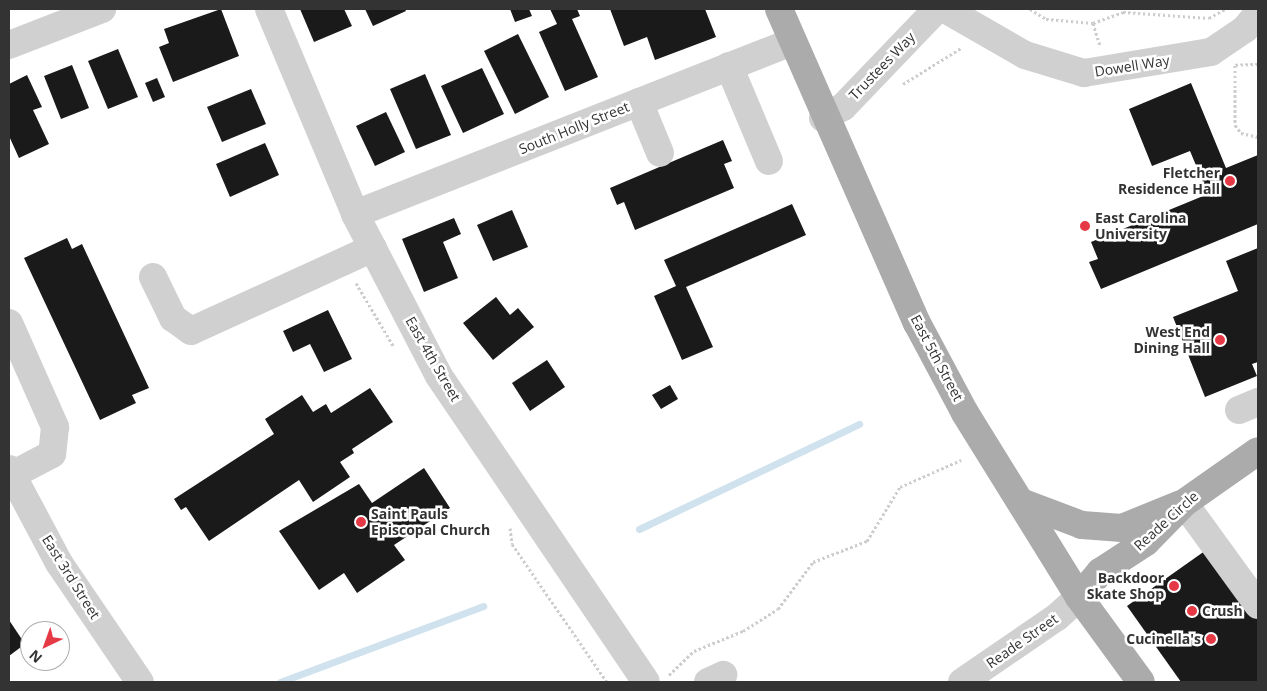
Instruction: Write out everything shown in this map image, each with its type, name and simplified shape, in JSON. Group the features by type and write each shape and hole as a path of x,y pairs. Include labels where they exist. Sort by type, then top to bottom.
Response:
{"main road":[{"name":"East 5th Street","path":"779,9 824,118 918,323 965,413 1079,597 1141,682"},
{"name":"Reade Circle","path":"1079,597 1100,572 1146,542 1184,503 1258,451"},
{"path":"1021,502 1082,525 1122,528 1184,503"}],"street":[{"path":"9,45 102,9"},
{"name":"East 4th Street","path":"269,9 355,214 439,376 646,682"},
{"name":"Trustees Way","path":"824,118 842,107 937,9"},
{"name":"Dowell Way","path":"945,9 1025,55 1084,73 1211,52 1246,29 1258,13"},
{"name":"South Holly Street","path":"355,214 792,42"},
{"path":"729,66 769,161"},
{"path":"639,102 660,153"},
{"path":"153,276 174,318 191,331 373,248"},
{"path":"9,323 55,427 52,454 10,472"},
{"name":"East 3rd Street","path":"10,472 59,563 140,682"},
{"path":"1184,503 1258,605"},
{"name":"Reade Street","path":"962,682 1057,617 1079,597"}],"path":[{"path":"1030,9 1046,20 1093,23 1123,12 1209,18 1225,9"},
{"path":"893,90 962,48"},
{"path":"1258,64 1235,64 1235,125 1241,133 1258,137"},
{"path":"669,682 666,678 694,651 743,632 778,609 813,562 867,541 900,487 961,460"}],"building":[{"path":"221,9 239,56 173,82 159,47 169,43 164,29"},
{"path":"300,9 344,9 352,26 314,42"},
{"path":"365,9 405,9 406,11 373,26"},
{"path":"510,9 529,9 532,16 515,22"},
{"path":"550,9 577,9 580,16 572,19 598,77 565,91 539,32 557,24"},
{"path":"610,9 705,9 716,37 655,60 647,37 624,46"},
{"path":"518,34 549,97 515,114 484,51"},
{"path":"118,49 138,97 108,109 88,61"},
{"path":"72,65 89,108 61,119 44,76"},
{"path":"482,68 504,114 463,133 441,86"},
{"path":"425,74 451,135 416,149 390,89"},
{"path":"27,75 42,107 33,110 49,144 19,158 9,136 9,84"},
{"path":"157,78 165,97 153,102 145,83"},
{"name":"Fletcher Residence Hall","path":"1191,83 1226,168 1258,155 1258,224 1101,289 1089,262 1098,259 1091,242 1208,194 1190,151 1152,166 1129,109"},
{"path":"251,89 266,124 222,142 207,107"},
{"path":"386,112 405,152 375,166 356,126"},
{"path":"723,140 732,161 724,164 734,188 635,230 624,202 617,205 610,188"},
{"path":"265,143 279,175 230,197 216,164"},
{"path":"792,204 806,235 686,287 713,347 682,360 654,296 676,286 664,260"},
{"path":"512,210 528,247 493,261 477,225"},
{"path":"454,218 461,234 443,242 458,278 424,292 402,239"},
{"path":"67,238 72,249 82,244 149,388 132,395 136,403 100,420 24,258"},
{"name":"West End Dining Hall","path":"1258,248 1258,362 1252,364 1257,376 1205,397 1173,317 1238,291 1226,261"},
{"path":"496,297 510,315 518,308 534,327 493,360 463,323"},
{"path":"328,310 352,359 324,372 310,344 293,352 283,331"},
{"path":"547,360 565,387 530,411 512,383"},
{"path":"670,385 678,399 661,409 652,395"},
{"path":"370,388 393,422 352,449 354,453 340,462 350,477 313,502 299,480 209,541 186,507 181,510 174,499 274,434 265,419 302,395 313,412 326,404 331,413"},
{"name":"Saint Pauls Episcopal Church","path":"424,468 450,508 394,545 405,560 357,593 344,573 319,590 279,531 359,484 372,503"},
{"path":"1209,548 1258,618 1258,682 1181,682 1127,606"},
{"path":"9,620 20,636 20,648 9,656"}],"waterway":[{"path":"639,529 859,424"},
{"path":"280,682 483,606"}],"place":[{"name":"Fletcher Residence Hall","path":"1230,181"},
{"name":"East Carolina University","path":"1085,226"},
{"name":"West End Dining Hall","path":"1220,340"},
{"name":"Saint Pauls Episcopal Church","path":"361,522"},
{"name":"Backdoor Skate Shop","path":"1174,586"},
{"name":"Crush","path":"1192,611"},
{"name":"Cucinella's","path":"1211,639"}]}
